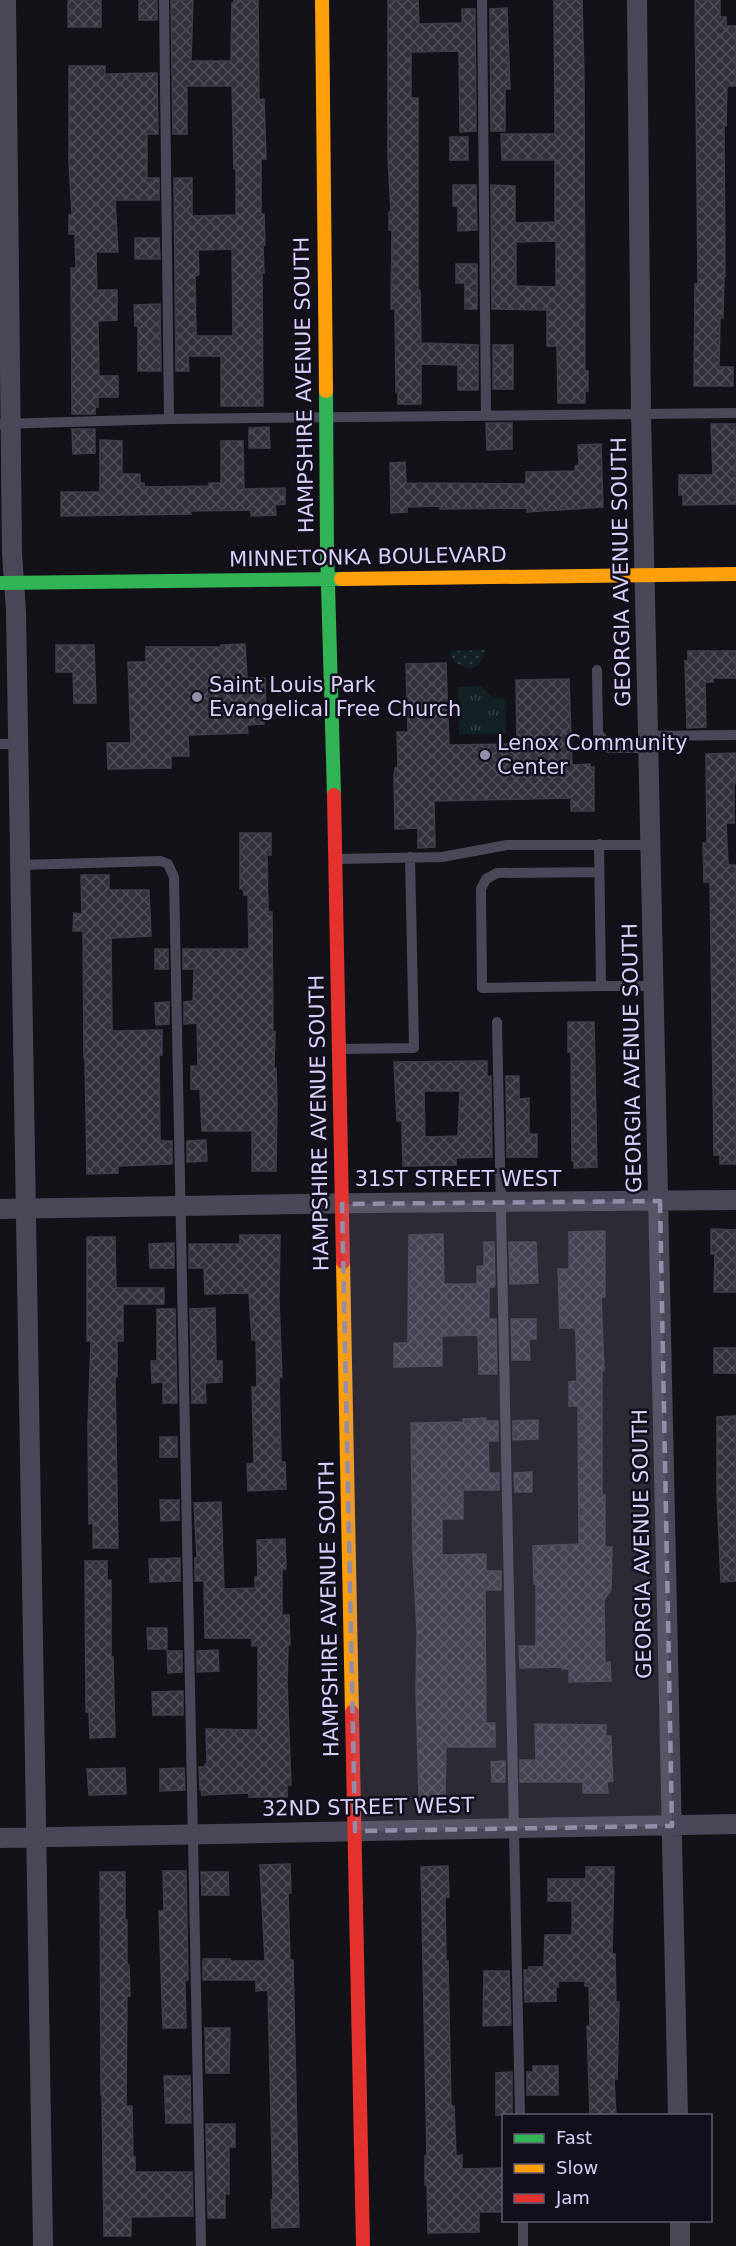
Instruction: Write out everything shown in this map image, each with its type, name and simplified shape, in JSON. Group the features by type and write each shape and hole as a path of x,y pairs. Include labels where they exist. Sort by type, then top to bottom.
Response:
{"street":[{"path":"6,0 5,424 9,744 19,865 43,2246"},
{"name":"HAMPSHIRE AVENUE SOUTH","path":"322,0 325,417 363,2246"},
{"name":"GEORGIA AVENUE SOUTH","path":"637,0 645,575 678,2114"},
{"name":"MINNETONKA BOULEVARD","path":"7,583 736,574"},
{"name":"31ST STREET WEST","path":"0,1209 736,1200"},
{"name":"32ND STREET WEST","path":"0,1838 736,1824"},
{"path":"680,2222 680,2246"}],"lane":[{"path":"164,0 169,419"},
{"path":"482,0 486,415"},
{"path":"5,424 169,419 736,413"},
{"path":"597,670 598,733 609,748 649,742 736,735"},
{"path":"599,844 601,986"},
{"path":"335,859 442,857 507,845 652,845"},
{"path":"339,1048 414,1048 410,857"},
{"path":"19,865 161,861 168,864 174,877 201,2246"},
{"path":"599,872 497,873 490,875 481,889 482,988 654,986"},
{"path":"497,1022 520,2114"},
{"path":"522,2222 523,2246"}],"highlighted area":[{"path":"660,1201 672,1826 355,1831 342,1204"}],"green space":[{"path":"485,650 480,663 468,669 454,662 450,651"},
{"path":"481,686 493,698 505,698 506,734 459,734 458,687"}],"building":[{"path":"68,0 101,0 101,27 68,27"},
{"path":"139,0 157,0 157,20 139,20"},
{"path":"171,0 193,0 191,61 231,61 232,3 234,0 258,0 259,100 264,99 266,159 261,159 261,214 264,214 265,245 263,245 264,273 262,273 263,406 221,406 221,356 188,356 189,371 176,371 174,178 192,178 192,216 236,215 232,86 187,86 187,134 173,134","holes":["232,249 233,336 196,336 195,276 199,275 198,250"]},
{"path":"388,0 418,0 419,24 462,23 462,9 475,9 476,131 460,132 459,51 411,52 411,98 418,98 418,290 420,290 421,343 478,345 478,390 458,390 458,365 421,364 421,404 398,404 398,392 396,392 395,309 391,309 392,230 389,230 389,212 391,212 388,158"},
{"path":"554,0 582,0 585,371 588,371 588,391 585,391 585,403 558,403 557,346 547,346 547,310 492,309 491,185 515,186 515,223 555,222 555,160 502,160 501,134 555,134","holes":["556,241 556,287 516,286 516,242"]},
{"path":"695,0 720,0 720,17 726,17 726,26 736,26 736,86 727,86 726,126 724,126 725,277 723,318 720,318 719,367 733,367 733,386 694,386 695,284 698,284"},
{"path":"507,8 510,89 505,89 505,131 491,131 490,9"},
{"path":"69,66 105,66 105,74 157,73 158,134 147,134 147,178 159,178 159,200 115,200 118,252 96,252 97,290 117,290 117,320 98,321 99,376 118,376 118,397 98,397 95,414 72,414 71,268 76,268 75,234 69,234 69,215 72,215 69,162"},
{"path":"450,137 468,137 468,160 450,160"},
{"path":"453,185 476,185 477,230 458,231 458,206 453,206"},
{"path":"135,238 159,238 160,259 135,259"},
{"path":"456,264 477,264 477,309 465,309 465,283 456,283"},
{"path":"160,304 161,371 138,371 138,326 135,326 134,305"},
{"path":"493,345 513,345 513,389 493,389"},
{"path":"486,423 512,423 512,449 487,450"},
{"path":"711,424 735,424 736,504 683,505 683,495 679,495 679,475 713,475"},
{"path":"269,427 270,448 249,448 249,428"},
{"path":"72,429 95,429 95,453 73,454"},
{"path":"100,440 122,441 122,474 140,474 140,483 144,483 144,487 209,486 209,483 221,483 221,441 243,441 244,489 285,488 285,504 275,505 276,515 251,516 251,510 190,511 191,514 61,516 61,492 100,492"},
{"path":"601,444 603,507 527,512 527,508 440,509 440,506 407,507 407,512 391,513 390,463 405,462 406,483 526,484 526,472 575,471 575,466 579,465 578,445"},
{"name":"Saint Louis Park Evangelical Free Church","path":"245,644 247,678 265,678 266,715 264,715 264,724 247,725 248,733 188,735 189,756 171,756 171,768 108,769 107,743 131,743 128,662 146,662 146,647 221,647 221,645"},
{"path":"56,645 94,645 96,703 74,703 73,672 56,672"},
{"path":"688,651 736,651 736,678 713,678 713,682 705,682 706,727 687,728 685,661 688,661"},
{"name":"Lenox Community Center","path":"446,663 449,745 517,744 516,680 569,679 572,765 590,764 590,767 594,767 594,811 571,811 571,798 434,801 435,847 418,848 418,828 395,829 394,776 395,768 398,767 397,732 408,732 406,664"},
{"path":"736,753 734,823 726,823 728,865 736,865 736,1164 720,1164 720,1155 714,1155 710,882 704,882 703,843 707,843 706,754"},
{"path":"240,833 271,833 271,855 267,855 268,912 272,912 273,1032 275,1032 274,1068 276,1068 277,1104 276,1171 252,1171 252,1131 202,1131 200,1089 191,1089 191,1066 198,1066 197,1023 184,1024 184,1002 193,1001 194,969 183,969 183,949 249,949 248,895 244,895 243,889 240,889"},
{"path":"81,875 109,875 109,890 149,890 151,936 111,938 112,1031 162,1030 162,1055 159,1055 160,1141 172,1141 172,1164 118,1166 118,1173 87,1174 83,931 73,931 74,913 82,914"},
{"path":"155,949 168,949 168,969 155,969"},
{"path":"169,1002 169,1024 156,1025 155,1003"},
{"path":"568,1022 594,1022 597,1167 574,1168 574,1161 572,1161 571,1052 568,1052"},
{"path":"487,1061 487,1077 491,1076 492,1157 456,1158 456,1165 403,1166 402,1121 397,1121 394,1062","holes":["424,1091 460,1091 458,1136 425,1137"]},
{"path":"506,1076 519,1076 519,1099 529,1098 529,1134 537,1134 537,1157 507,1157"},
{"path":"206,1140 207,1161 187,1162 187,1141"},
{"path":"711,1229 736,1230 736,1292 714,1292 715,1254 711,1254"},
{"path":"605,1231 605,1297 601,1297 604,1371 602,1371 602,1495 605,1495 605,1547 612,1547 611,1590 604,1600 605,1663 610,1662 611,1681 569,1682 569,1669 562,1669 562,1667 520,1668 519,1646 536,1646 536,1584 534,1584 533,1546 579,1544 578,1406 569,1406 569,1382 577,1381 576,1336 575,1328 560,1328 558,1269 569,1269 569,1232"},
{"path":"443,1234 444,1284 477,1284 477,1266 484,1266 484,1242 494,1242 495,1285 489,1287 489,1319 496,1319 497,1374 479,1374 478,1335 442,1336 442,1366 394,1367 394,1343 408,1343 409,1235"},
{"path":"240,1235 280,1235 281,1462 285,1462 286,1489 248,1491 247,1464 254,1463 252,1387 257,1387 256,1340 252,1340 249,1293 205,1294 204,1268 189,1268 189,1244 240,1244"},
{"path":"87,1237 115,1237 116,1288 164,1288 164,1304 123,1304 123,1341 117,1341 117,1377 115,1377 118,1548 93,1548 93,1523 89,1524 88,1427 91,1341 87,1341"},
{"path":"509,1242 536,1242 538,1283 510,1284"},
{"path":"174,1243 174,1268 150,1268 149,1244"},
{"path":"215,1308 216,1361 222,1361 222,1382 205,1383 206,1403 192,1403 190,1309"},
{"path":"157,1309 175,1309 177,1403 163,1403 163,1382 152,1383 151,1361 157,1361"},
{"path":"511,1319 536,1319 536,1339 529,1339 530,1360 512,1360"},
{"path":"714,1348 736,1348 736,1373 714,1373"},
{"path":"736,1416 736,1581 721,1582 717,1494 717,1417"},
{"path":"486,1418 486,1421 498,1421 498,1441 488,1441 489,1473 499,1473 499,1490 463,1490 463,1519 442,1519 442,1555 486,1554 486,1571 501,1571 501,1590 485,1590 486,1723 495,1723 495,1747 446,1747 445,1796 419,1796 411,1423 463,1422 463,1419"},
{"path":"538,1420 538,1439 513,1440 513,1421"},
{"path":"160,1437 177,1437 177,1457 160,1457"},
{"path":"532,1472 532,1492 515,1492 514,1473"},
{"path":"160,1500 179,1500 179,1520 161,1521"},
{"path":"221,1502 224,1589 255,1588 255,1577 258,1577 257,1540 285,1539 286,1569 282,1569 282,1615 289,1615 290,1645 288,1645 287,1683 291,1785 287,1785 287,1797 249,1797 249,1793 202,1795 200,1790 199,1767 205,1767 207,1764 206,1729 258,1730 258,1645 252,1646 252,1638 205,1638 204,1581 195,1581 195,1558 197,1558 194,1503"},
{"path":"180,1558 180,1581 150,1582 149,1559"},
{"path":"85,1561 107,1561 107,1580 111,1580 111,1657 113,1657 115,1737 90,1738 89,1712 86,1712"},
{"path":"147,1628 167,1628 167,1649 148,1649"},
{"path":"218,1650 219,1671 197,1672 197,1651"},
{"path":"167,1651 182,1651 182,1672 168,1673"},
{"path":"183,1691 183,1715 153,1715 152,1692"},
{"path":"535,1724 606,1725 606,1736 611,1736 613,1781 607,1782 608,1793 583,1793 583,1782 520,1782 520,1760 536,1760"},
{"path":"505,1761 505,1782 492,1782 491,1762"},
{"path":"125,1768 126,1794 89,1795 87,1769"},
{"path":"184,1768 185,1790 160,1791 160,1769"},
{"path":"290,1864 291,1893 288,1893 290,1960 293,1960 299,2227 272,2228 268,1990 256,1991 256,1980 203,1980 203,1959 265,1961 260,1865"},
{"path":"448,1866 449,1897 445,1897 446,1962 448,1961 451,2106 454,2106 456,2156 462,2155 462,2169 502,2168 502,2212 479,2212 479,2232 428,2233 427,2185 425,2185 425,2156 427,2156 421,1867"},
{"path":"586,1867 614,1867 612,1954 615,1954 616,2002 619,2002 617,2079 614,2079 616,2114 590,2114 587,2026 590,2026 589,1986 585,1986 585,1981 558,1981 556,2001 525,2002 524,1970 529,1970 529,1967 544,1967 545,1935 572,1935 572,1901 548,1901 548,1879 586,1879"},
{"path":"163,1871 186,1871 188,1980 185,1981 186,2028 163,2028 159,1911 164,1911"},
{"path":"100,1872 125,1872 125,1920 127,1920 130,1996 127,1996 126,2106 132,2106 135,2172 192,2172 193,2216 131,2217 131,2236 104,2236"},
{"path":"201,1872 228,1872 229,1895 202,1895"},
{"path":"484,1971 509,1971 511,2025 483,2026"},
{"path":"205,2028 230,2028 229,2073 206,2073"},
{"path":"533,2066 558,2066 558,2095 527,2095 527,2072 533,2072"},
{"path":"512,2072 512,2114 496,2115 496,2073"},
{"path":"164,2076 190,2076 191,2123 166,2123"},
{"path":"206,2124 235,2124 235,2147 229,2147 229,2194 225,2194 225,2218 208,2218"}],"traffic: fast":[{"path":"326,391 327,550 334,795"},
{"path":"0,583 341,579"}],"traffic: slow":[{"path":"322,0 326,391"},
{"path":"341,579 736,574"},
{"path":"343,1262 352,1712"}],"traffic: jam":[{"path":"334,795 343,1262"},
{"path":"352,1712 363,2246"}],"place":[{"name":"Saint Louis Park Evangelical Free Church","path":"197,697"},
{"name":"Lenox Community Center","path":"485,755"}]}
